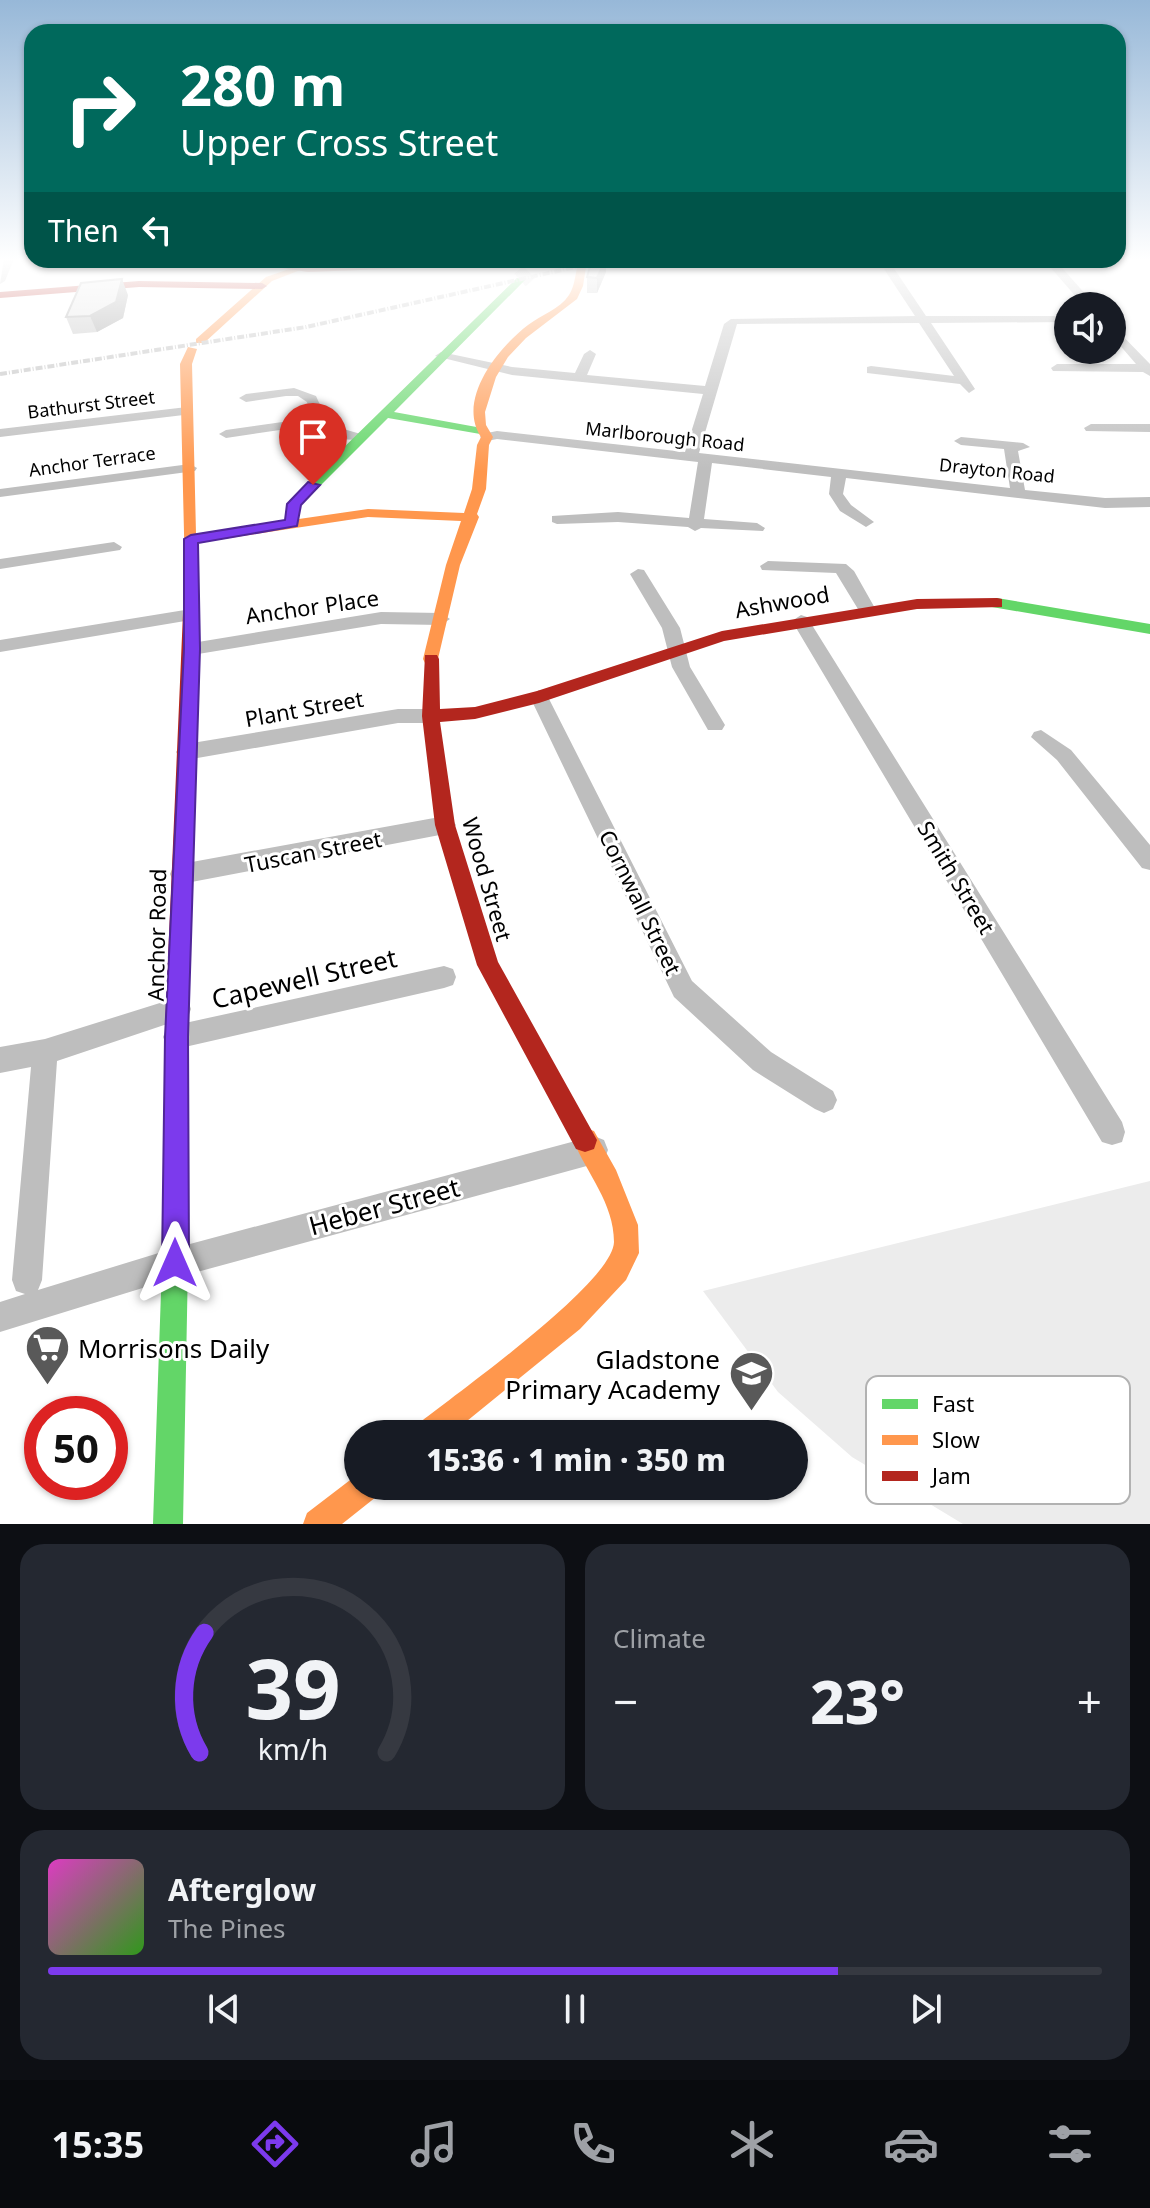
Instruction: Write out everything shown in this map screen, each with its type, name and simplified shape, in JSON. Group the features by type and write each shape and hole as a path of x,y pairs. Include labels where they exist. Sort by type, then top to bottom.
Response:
{"street":[{"name":"Anchor Road","path":"168,1524 175,1263 176,1037 192,649 186,364 196,345 212,330"},
{"path":"292,523 294,504 386,414 465,330"},
{"name":"Wood Street","path":"445,1420 596,1298 621,1268 627,1251 619,1200 594,1150 552,1082 488,965 445,825 431,716 429,665 453,565 472,517 484,434 477,416 481,395 494,366 515,339 528,330"},
{"path":"695,526 699,457 728,330"},
{"path":"871,370 966,385 931,330"},
{"path":"1126,345 1148,370"},
{"path":"579,378 590,354"},
{"path":"441,356 579,378 712,391"},
{"path":"1057,368 1148,370"},
{"path":"246,398 294,392 307,395 314,401 317,421"},
{"name":"Bathurst Street","path":"0,433 187,411"},
{"path":"386,414 484,434"},
{"path":"226,434 317,421 330,430 361,436"},
{"path":"1091,428 1150,428"},
{"name":"Marlborough Road","path":"484,434 839,474"},
{"path":"961,441 1017,446 1018,492"},
{"name":"Anchor Terrace","path":"0,493 190,468"},
{"path":"839,474 836,494 845,508 866,522"},
{"name":"Drayton Road","path":"839,474 1105,503 1150,502"},
{"path":"557,519 574,512 695,526 757,528"},
{"path":"191,539 368,513 472,517"},
{"path":"0,564 106,553"},
{"path":"768,566 840,568 848,575 867,610"},
{"path":"638,574 671,628 681,667 715,725"},
{"name":"Ashwood","path":"431,716 475,713 539,697 722,636 867,610 971,601 1017,604 1150,629"},
{"path":"0,646 191,615"},
{"name":"Anchor Place","path":"192,649 381,618 441,619"},
{"name":"Smith Street","path":"801,621 1112,1132"},
{"name":"Cornwall Street","path":"539,697 683,989 762,1061 824,1100"},
{"name":"Plant Street","path":"186,752 398,716 431,716"},
{"path":"1041,737 1064,755 1150,861"},
{"name":"Tuscan Street","path":"181,874 445,825"},
{"name":"Capewell Street","path":"176,1037 444,977"},
{"path":"0,1060 45,1052 179,1009"},
{"path":"27,1280 45,1052"},
{"name":"Heber Street","path":"0,1317 175,1263 594,1150"},
{"path":"318,1524 348,1500"}],"shaded area":[{"path":"1150,1181 1150,1524 963,1524 930,1504 1130,1504 1130,1376 866,1376 866,1465 852,1457 778,1392 703,1291"}],"railway":[{"path":"0,374 286,330"}],"traffic: fast":[{"path":"292,523 294,504 469,330"},
{"path":"386,414 482,432"},
{"path":"997,603 1150,629"},
{"path":"168,1524 175,1263 176,1028"}],"traffic: slow":[{"path":"200,341 212,330"},
{"path":"431,659 453,565 479,489 483,445 487,437 480,425 481,402 496,365 529,330"},
{"path":"191,613 186,364 192,349"},
{"path":"191,539 368,513 472,517"},
{"path":"446,1420 570,1319 617,1271 626,1253 627,1239 621,1210 585,1140"},
{"path":"318,1524 348,1500"}],"traffic: jam":[{"path":"431,716 475,713 539,697 722,636 917,604 997,603"},
{"path":"176,1028 191,613"},
{"path":"431,659 431,716 445,825 488,965 585,1140"}],"place":[{"name":"Morrisons Daily","path":"47,1387"},
{"name":"Gladstone Primary Academy","path":"751,1413"}],"route":[{"path":"175,1263 176,1037 192,649 191,539 292,523 294,504 313,485"}]}
